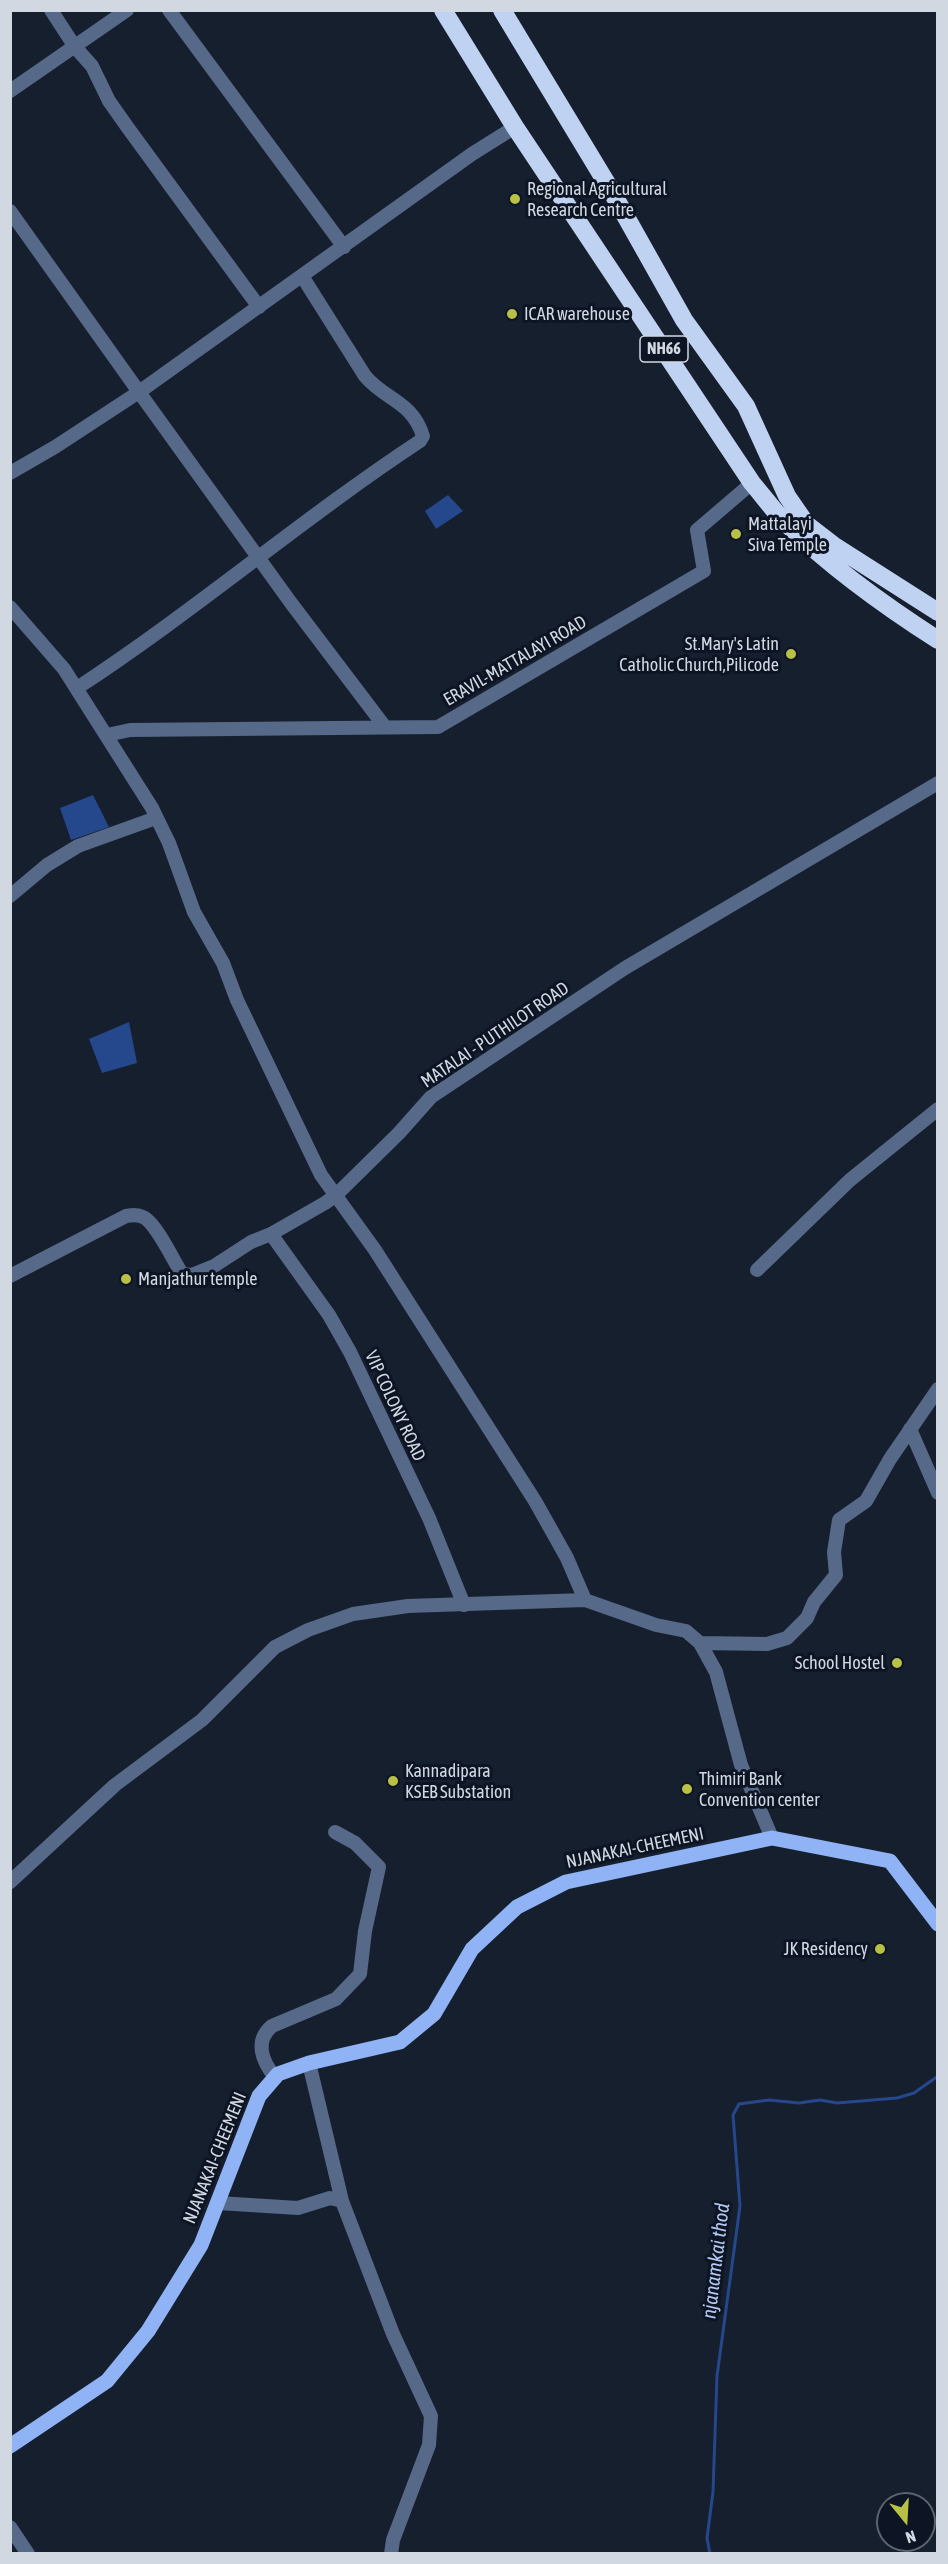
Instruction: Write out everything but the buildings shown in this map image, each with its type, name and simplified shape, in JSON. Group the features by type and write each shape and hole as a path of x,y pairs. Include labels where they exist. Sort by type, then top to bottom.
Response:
{"highway":[{"name":"NH66","path":"443,10 515,127 752,483 787,524 822,555 863,589 938,640"},
{"name":"NH66","path":"502,10 612,192 684,320 746,406 763,448 787,496 807,525 833,545 938,612"}],"main road":[{"name":"NJANAKAI-CHEEMENI","path":"10,2446 107,2381 154,2321 201,2245 259,2096 275,2077 309,2063 400,2042 434,2014 472,1949 517,1907 566,1882 772,1838 890,1861 937,1922"}],"street":[{"path":"51,10 75,47 92,66 109,101 259,307"},
{"path":"10,92 127,10"},
{"path":"169,10 344,247"},
{"path":"10,473 55,447 139,392 472,154 515,127"},
{"path":"10,211 258,557 385,727"},
{"path":"77,688 204,599 423,436 421,428 404,405 373,386 365,376 302,276"},
{"name":"ERAVIL-MATTALAYI ROAD","path":"107,735 130,730 438,727 704,571 697,530 752,483"},
{"path":"10,607 64,669 107,735 156,818 169,843 194,912 223,963 237,1000 321,1175 375,1250 535,1501 567,1558 585,1600"},
{"name":"MATALAI - PUTHILOT ROAD","path":"10,1276 126,1216 134,1215 144,1218 153,1228 182,1274 192,1275 214,1266 251,1242 271,1234 335,1196 399,1133 431,1097 625,968 938,783"},
{"path":"10,896 47,865 78,846 156,818"},
{"path":"757,1270 850,1180 938,1108"},
{"name":"VIP COLONY ROAD","path":"271,1234 329,1315 350,1352 429,1518 464,1605"},
{"path":"700,1643 767,1644 787,1638 807,1618 814,1602 836,1575 834,1552 839,1520 866,1502 890,1458 938,1389"},
{"path":"910,1429 938,1493"},
{"path":"10,1882 115,1785 202,1720 275,1647 308,1630 353,1614 408,1606 585,1600 656,1625 686,1630 700,1643 716,1672 741,1765 772,1838"},
{"path":"275,2077 265,2064 262,2054 261,2044 265,2032 272,2026 336,1998 360,1974 365,1931 379,1867 355,1843 335,1832"},
{"path":"309,2063 342,2201 393,2334 431,2416 429,2445 393,2540 391,2553"},
{"path":"218,2204 298,2208 330,2198 342,2201"},
{"path":"10,2527 28,2553"}],"water":[{"path":"448,495 463,511 436,529 425,511"},
{"path":"93,795 109,827 71,840 60,808"},
{"path":"129,1022 137,1063 102,1073 89,1039"}],"waterway":[{"name":"njanamkai thod","path":"710,2554 707,2538 713,2492 717,2376 740,2206 733,2115 739,2104 769,2100 799,2103 820,2100 837,2103 897,2098 914,2093 938,2076"}],"place":[{"name":"Regional Agricultural Research Centre","path":"515,199"},
{"name":"ICAR warehouse","path":"512,314"},
{"name":"Mattalayi Siva Temple","path":"736,534"},
{"name":"St.Mary's Latin Catholic Church,Pilicode","path":"791,654"},
{"name":"Manjathur temple","path":"126,1279"},
{"name":"School Hostel","path":"897,1663"},
{"name":"Kannadipara KSEB Substation","path":"393,1781"},
{"name":"Thimiri Bank Convention center","path":"687,1789"},
{"name":"JK Residency","path":"880,1949"}]}
